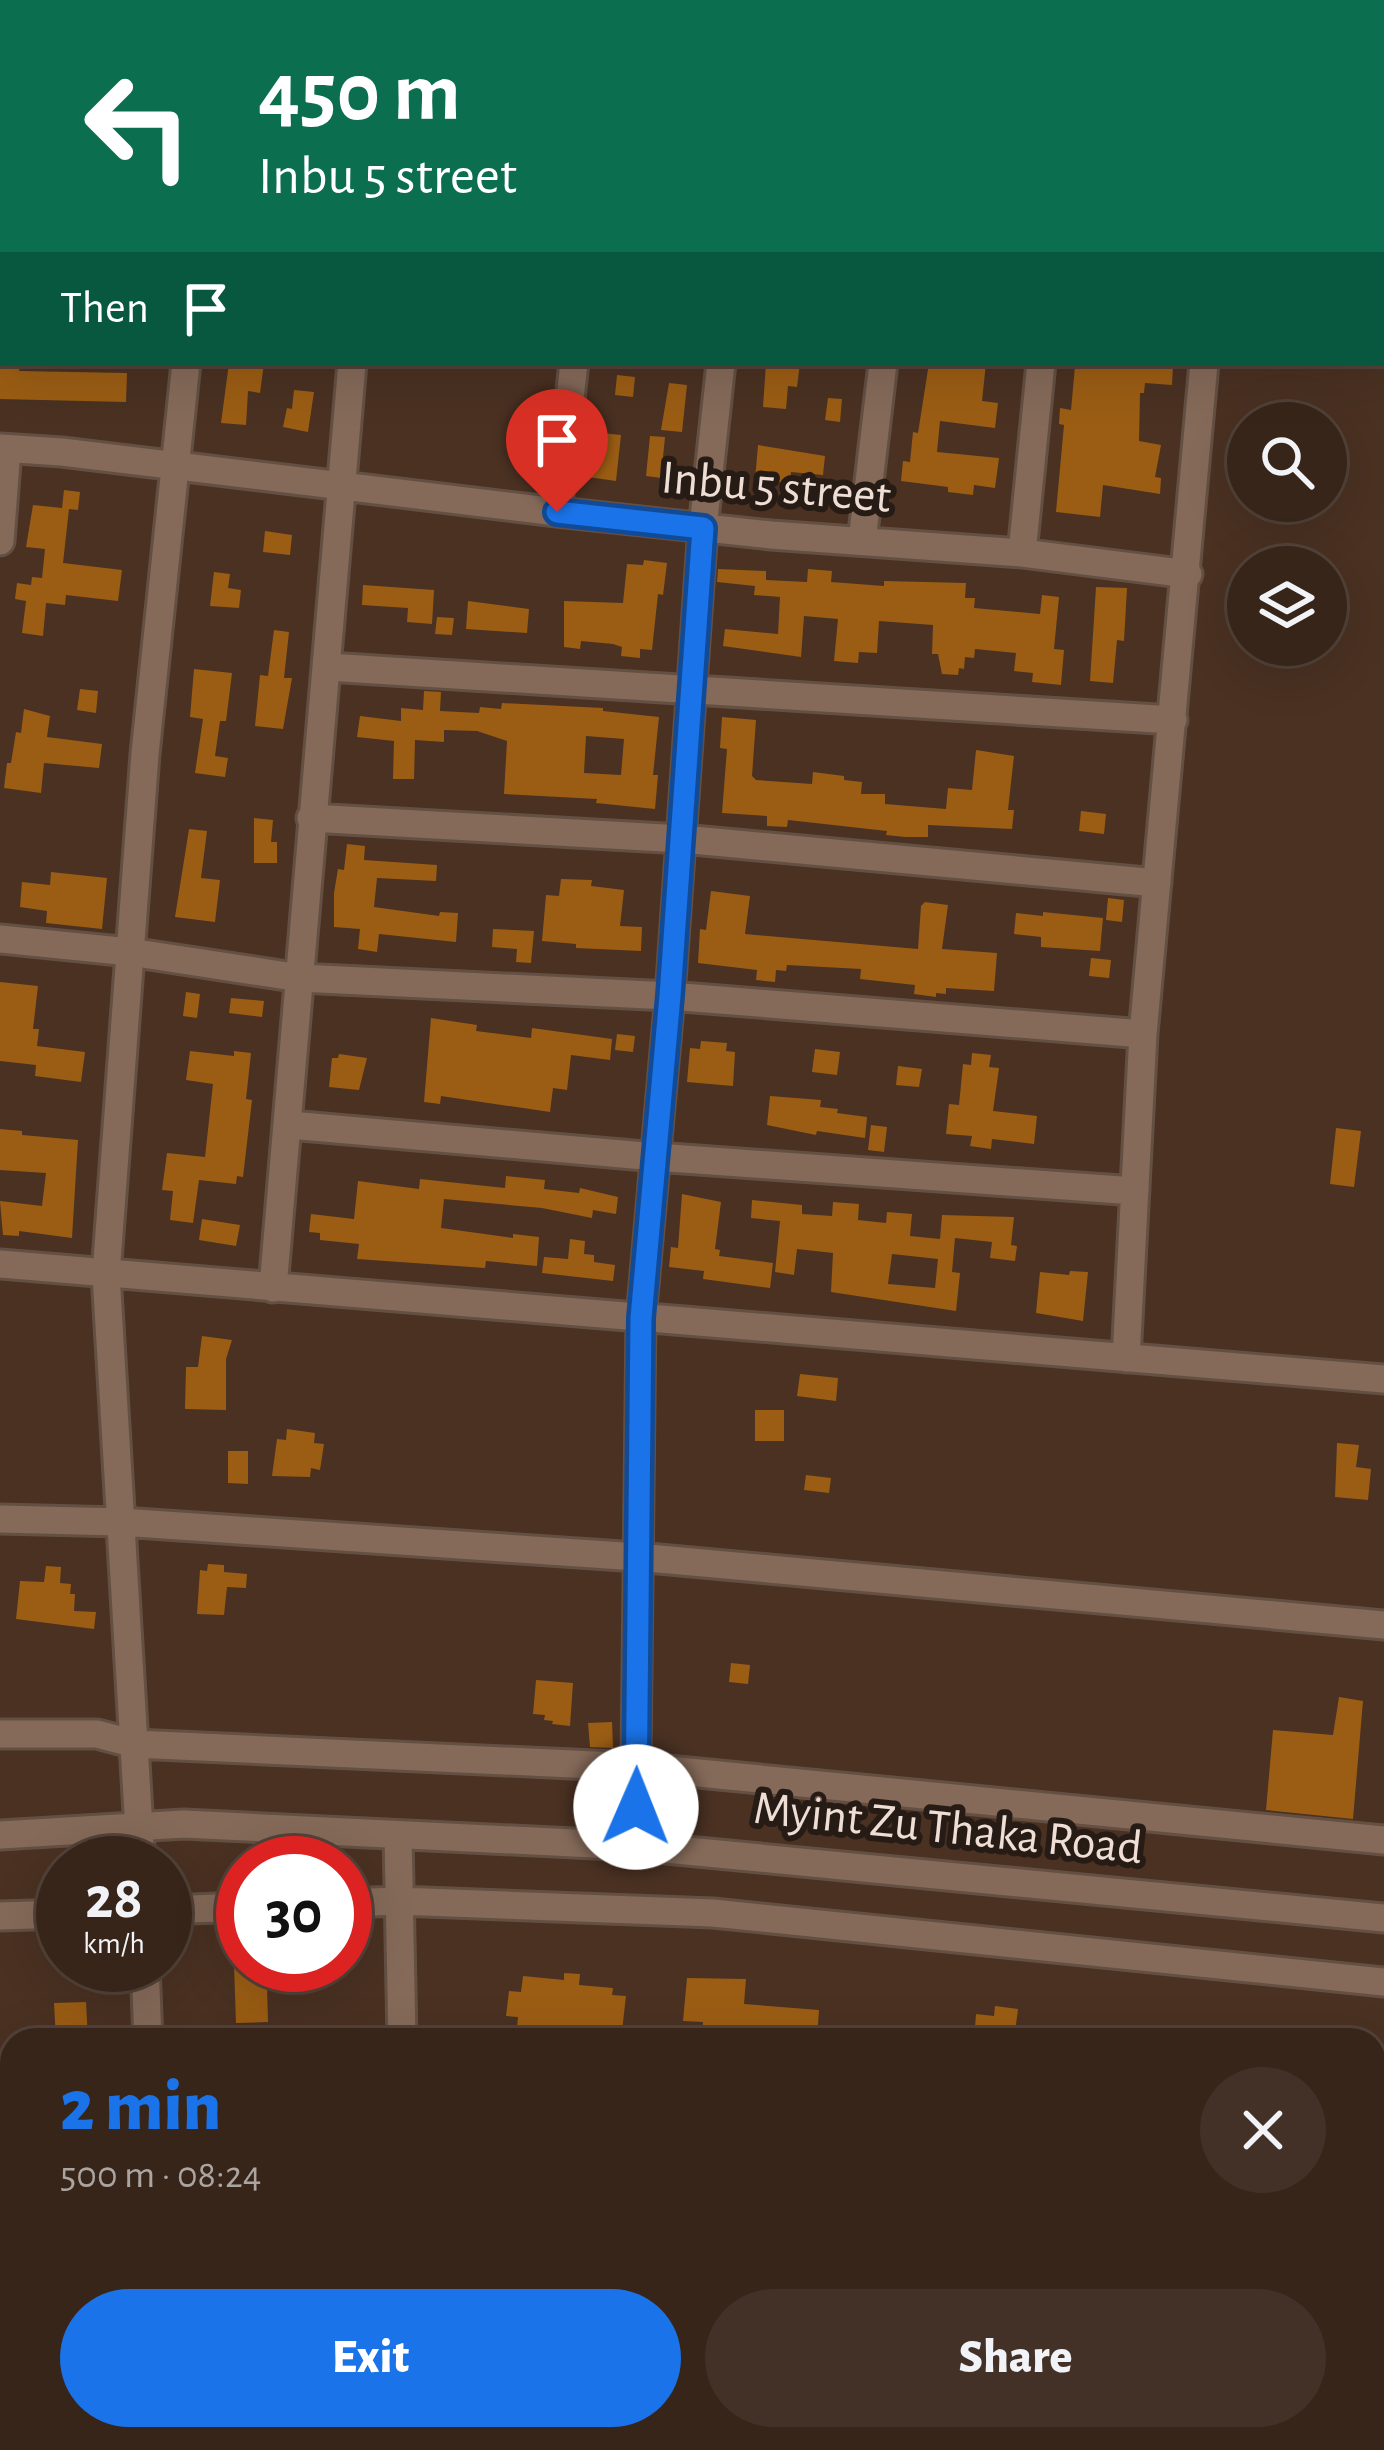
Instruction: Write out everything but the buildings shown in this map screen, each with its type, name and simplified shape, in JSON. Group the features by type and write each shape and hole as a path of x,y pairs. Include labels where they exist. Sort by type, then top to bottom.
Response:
{"street":[{"path":"140,1836 106,1274 145,754 186,366"},
{"path":"273,1288 352,366"},
{"path":"557,512 574,366"},
{"path":"635,1846 641,1318 670,996 703,528 721,366"},
{"path":"862,542 883,366"},
{"path":"1022,553 1041,366"},
{"path":"1126,1358 1143,1034 1204,366"},
{"path":"0,541 4,449"},
{"name":"Inbu 5 street","path":"4,449 703,528 1022,553 1188,574"},
{"path":"328,667 1173,720"},
{"path":"311,818 682,839 1157,883"},
{"path":"0,939 130,952 300,978 670,996 1143,1034"},
{"path":"290,1125 1135,1191"},
{"path":"0,1264 1384,1378"},
{"path":"0,1520 121,1522 637,1557 1384,1625"},
{"path":"0,1734 97,1734 135,1744 638,1767 1384,1840"},
{"name":"Myint Zu Thaka Road","path":"0,1834 184,1824 635,1846 1384,1918"},
{"path":"398,1835 401,2028"},
{"path":"372,1902 712,1913 1384,1982"},
{"path":"0,1916 36,1915"},
{"path":"146,1992 148,2028"}],"route":[{"path":"557,512 703,528 670,996 641,1318 636,1807"}]}
